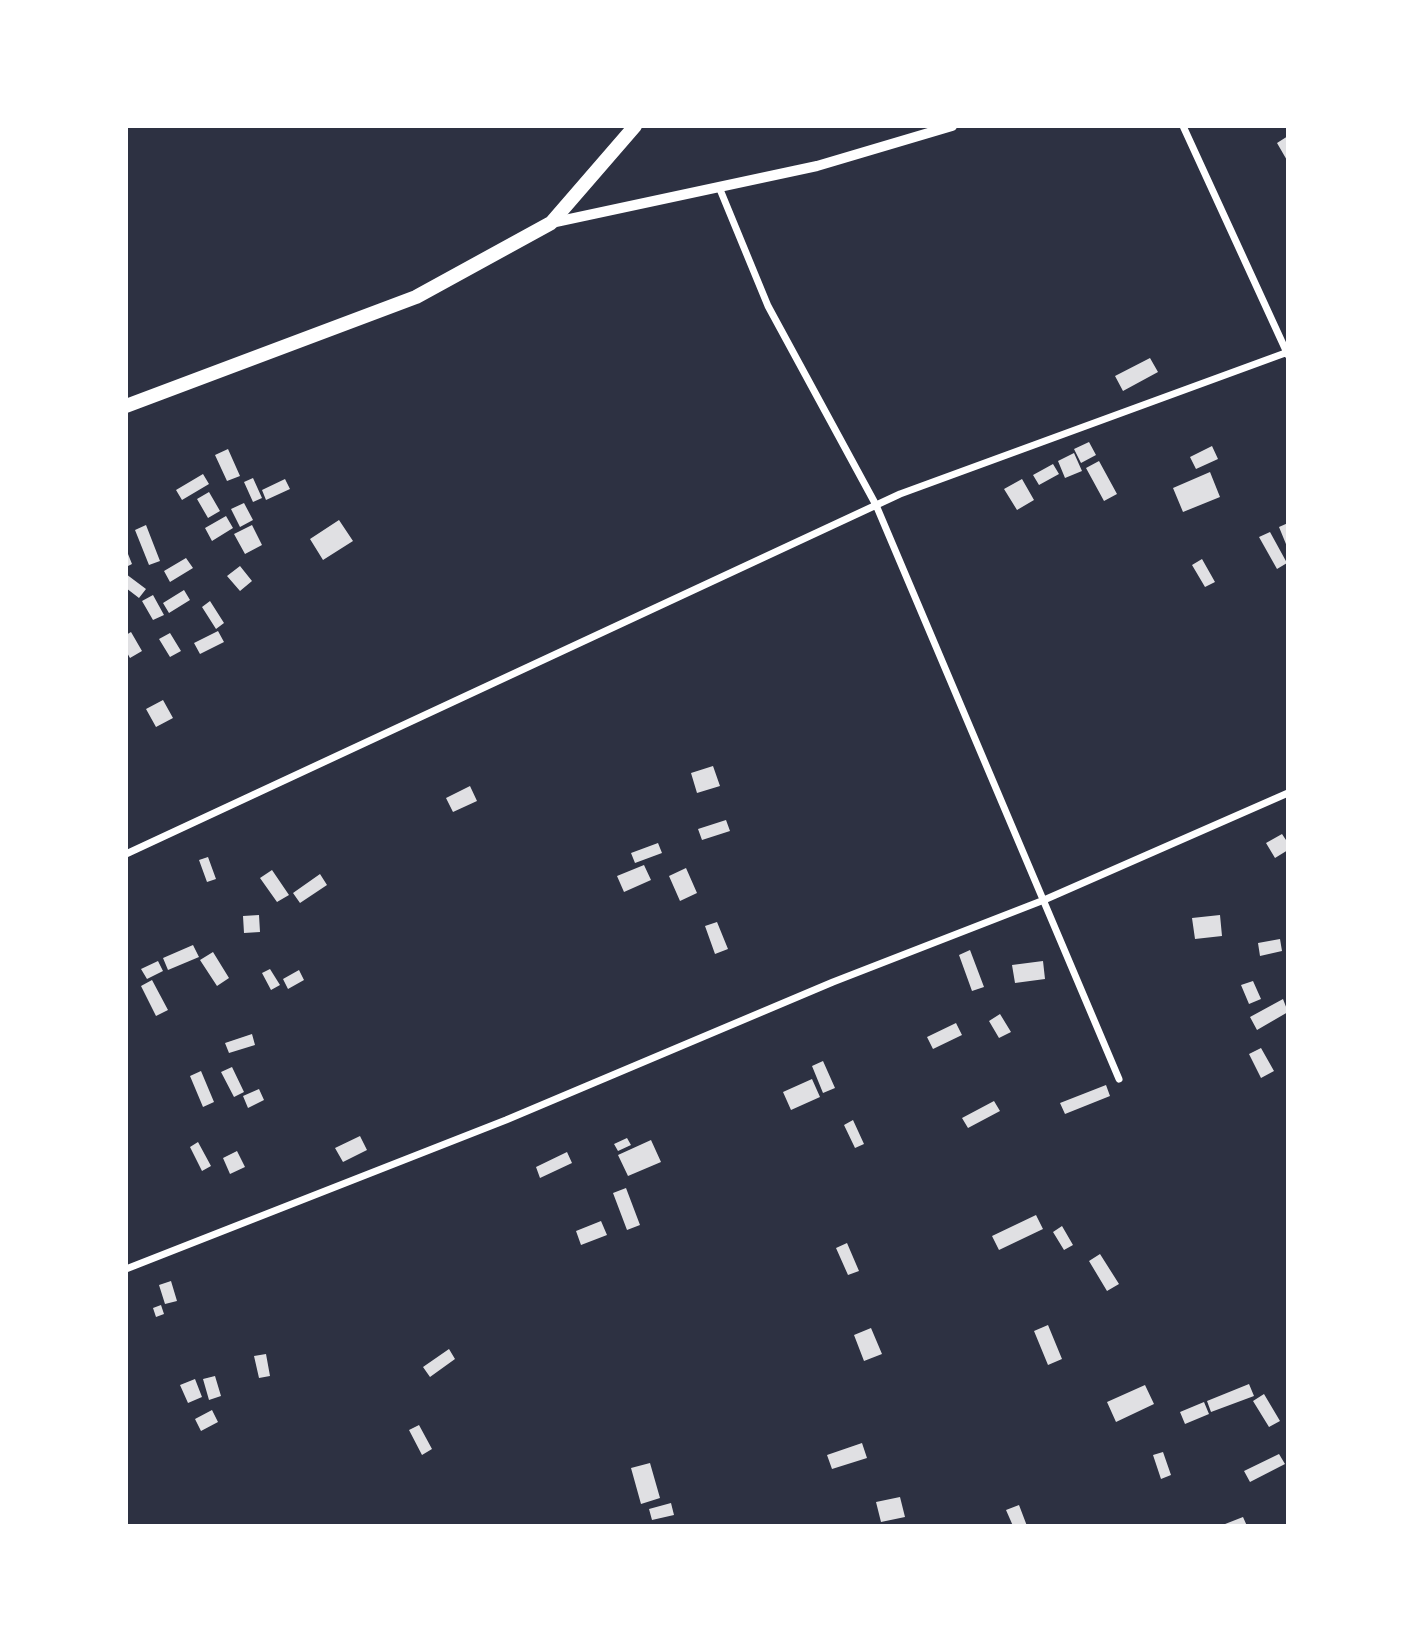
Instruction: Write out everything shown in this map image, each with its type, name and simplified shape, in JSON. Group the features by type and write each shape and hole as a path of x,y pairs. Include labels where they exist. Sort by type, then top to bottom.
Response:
{"main road":[{"path":"126,405 416,297 551,223 635,126"}],"street":[{"path":"551,223 817,166 952,126"},
{"path":"126,855 900,494 1288,353 1183,126"},
{"path":"719,187 768,306 876,505 1119,1079"},
{"path":"126,1269 493,1125 833,982 1044,900 1288,793"}],"building":[{"path":"1288,136 1288,162 1277,143"},
{"path":"1150,358 1158,372 1123,391 1115,376"},
{"path":"1089,442 1096,455 1081,463 1074,449"},
{"path":"1212,446 1218,459 1196,469 1190,457"},
{"path":"228,449 240,476 227,481 215,455"},
{"path":"1074,453 1082,471 1065,478 1058,461"},
{"path":"1099,461 1117,494 1104,501 1086,468"},
{"path":"1053,464 1059,474 1039,485 1033,475"},
{"path":"1210,472 1220,497 1183,512 1173,488"},
{"path":"203,474 209,484 182,500 176,490"},
{"path":"253,478 262,498 253,502 244,482"},
{"path":"285,479 290,489 266,500 262,490"},
{"path":"1022,479 1034,500 1017,510 1004,489"},
{"path":"209,492 220,511 208,518 197,499"},
{"path":"244,503 253,520 240,527 231,509"},
{"path":"226,516 233,528 212,541 205,528"},
{"path":"339,520 353,541 323,560 310,539"},
{"path":"1288,523 1288,549 1279,527"},
{"path":"146,525 160,561 149,565 135,530"},
{"path":"252,525 262,545 245,554 234,534"},
{"path":"1270,532 1287,563 1277,569 1259,537"},
{"path":"128,554 132,564 126,567 126,555"},
{"path":"186,558 193,568 170,582 164,571"},
{"path":"1202,559 1215,582 1205,587 1192,565"},
{"path":"240,566 252,581 240,591 227,576"},
{"path":"126,574 146,589 139,598 126,588"},
{"path":"184,590 190,600 169,613 163,603"},
{"path":"153,595 164,615 153,620 142,601"},
{"path":"210,601 224,623 216,629 202,607"},
{"path":"218,631 224,642 200,654 194,643"},
{"path":"131,632 142,651 130,658 126,651 126,635"},
{"path":"170,633 181,651 170,657 159,639"},
{"path":"163,700 173,718 156,727 146,709"},
{"path":"713,766 720,786 697,793 691,773"},
{"path":"470,786 477,801 453,812 446,798"},
{"path":"726,820 730,831 702,840 698,829"},
{"path":"1282,834 1288,843 1288,850 1275,858 1266,843"},
{"path":"658,843 662,853 635,863 631,853"},
{"path":"208,857 216,879 207,882 199,860"},
{"path":"644,865 651,880 624,892 617,876"},
{"path":"686,868 697,893 680,901 669,876"},
{"path":"272,870 289,895 277,902 260,878"},
{"path":"320,874 327,885 300,903 293,893"},
{"path":"259,915 260,932 244,933 243,916"},
{"path":"1220,915 1222,936 1195,939 1192,918"},
{"path":"717,922 728,949 715,954 705,926"},
{"path":"1280,939 1282,951 1260,956 1258,943"},
{"path":"193,945 199,957 168,970 163,958"},
{"path":"970,950 984,987 972,991 959,955"},
{"path":"213,952 229,978 217,986 200,960"},
{"path":"158,961 163,971 147,979 141,969"},
{"path":"1043,961 1045,979 1015,983 1012,965"},
{"path":"270,969 280,985 271,990 262,973"},
{"path":"299,970 304,980 288,989 283,979"},
{"path":"152,980 168,1010 156,1016 141,986"},
{"path":"1253,981 1261,999 1249,1004 1241,985"},
{"path":"1283,999 1288,1012 1257,1030 1250,1017"},
{"path":"1000,1014 1011,1032 999,1038 989,1021"},
{"path":"956,1023 962,1035 933,1049 927,1037"},
{"path":"252,1034 255,1045 229,1053 225,1043"},
{"path":"1261,1048 1274,1071 1261,1078 1249,1054"},
{"path":"823,1061 835,1088 823,1093 812,1066"},
{"path":"232,1067 244,1092 234,1097 221,1072"},
{"path":"201,1071 214,1102 203,1107 190,1076"},
{"path":"812,1079 820,1097 791,1110 783,1092"},
{"path":"1106,1085 1110,1096 1065,1114 1060,1103"},
{"path":"259,1089 264,1100 248,1108 243,1096"},
{"path":"994,1101 1000,1111 968,1128 962,1118"},
{"path":"853,1120 864,1144 855,1148 844,1125"},
{"path":"360,1136 367,1150 343,1162 335,1148"},
{"path":"627,1138 631,1145 618,1151 614,1144"},
{"path":"651,1140 661,1162 628,1176 618,1155"},
{"path":"198,1142 211,1166 202,1171 190,1147"},
{"path":"237,1151 245,1167 230,1174 223,1158"},
{"path":"567,1152 572,1163 540,1178 536,1167"},
{"path":"626,1188 640,1225 627,1230 613,1193"},
{"path":"1036,1215 1043,1229 999,1250 992,1236"},
{"path":"601,1221 607,1235 581,1245 576,1231"},
{"path":"1062,1226 1073,1245 1064,1250 1053,1232"},
{"path":"847,1243 859,1271 848,1275 836,1248"},
{"path":"1100,1254 1119,1284 1107,1291 1089,1261"},
{"path":"171,1281 177,1301 165,1304 159,1285"},
{"path":"161,1305 164,1314 156,1317 153,1308"},
{"path":"1048,1325 1062,1359 1048,1365 1034,1331"},
{"path":"871,1328 882,1354 864,1361 854,1335"},
{"path":"449,1349 455,1359 430,1377 423,1367"},
{"path":"266,1354 270,1376 259,1378 254,1356"},
{"path":"215,1376 221,1396 209,1400 203,1379"},
{"path":"195,1379 202,1397 188,1403 180,1385"},
{"path":"1249,1384 1254,1396 1211,1412 1207,1401"},
{"path":"1145,1385 1154,1404 1116,1422 1107,1402"},
{"path":"1264,1394 1280,1421 1269,1427 1253,1401"},
{"path":"1204,1402 1209,1414 1185,1424 1180,1412"},
{"path":"212,1410 218,1422 201,1431 195,1419"},
{"path":"419,1425 432,1449 422,1455 409,1430"},
{"path":"862,1443 867,1458 832,1469 827,1455"},
{"path":"1163,1452 1171,1475 1161,1479 1153,1455"},
{"path":"1279,1454 1285,1464 1250,1482 1244,1471"},
{"path":"650,1463 660,1498 641,1504 631,1468"},
{"path":"900,1497 905,1517 881,1522 876,1502"},
{"path":"671,1503 674,1515 652,1520 649,1509"},
{"path":"1019,1505 1027,1526 1013,1526 1006,1510"},
{"path":"1243,1517 1247,1526 1220,1526"}]}
